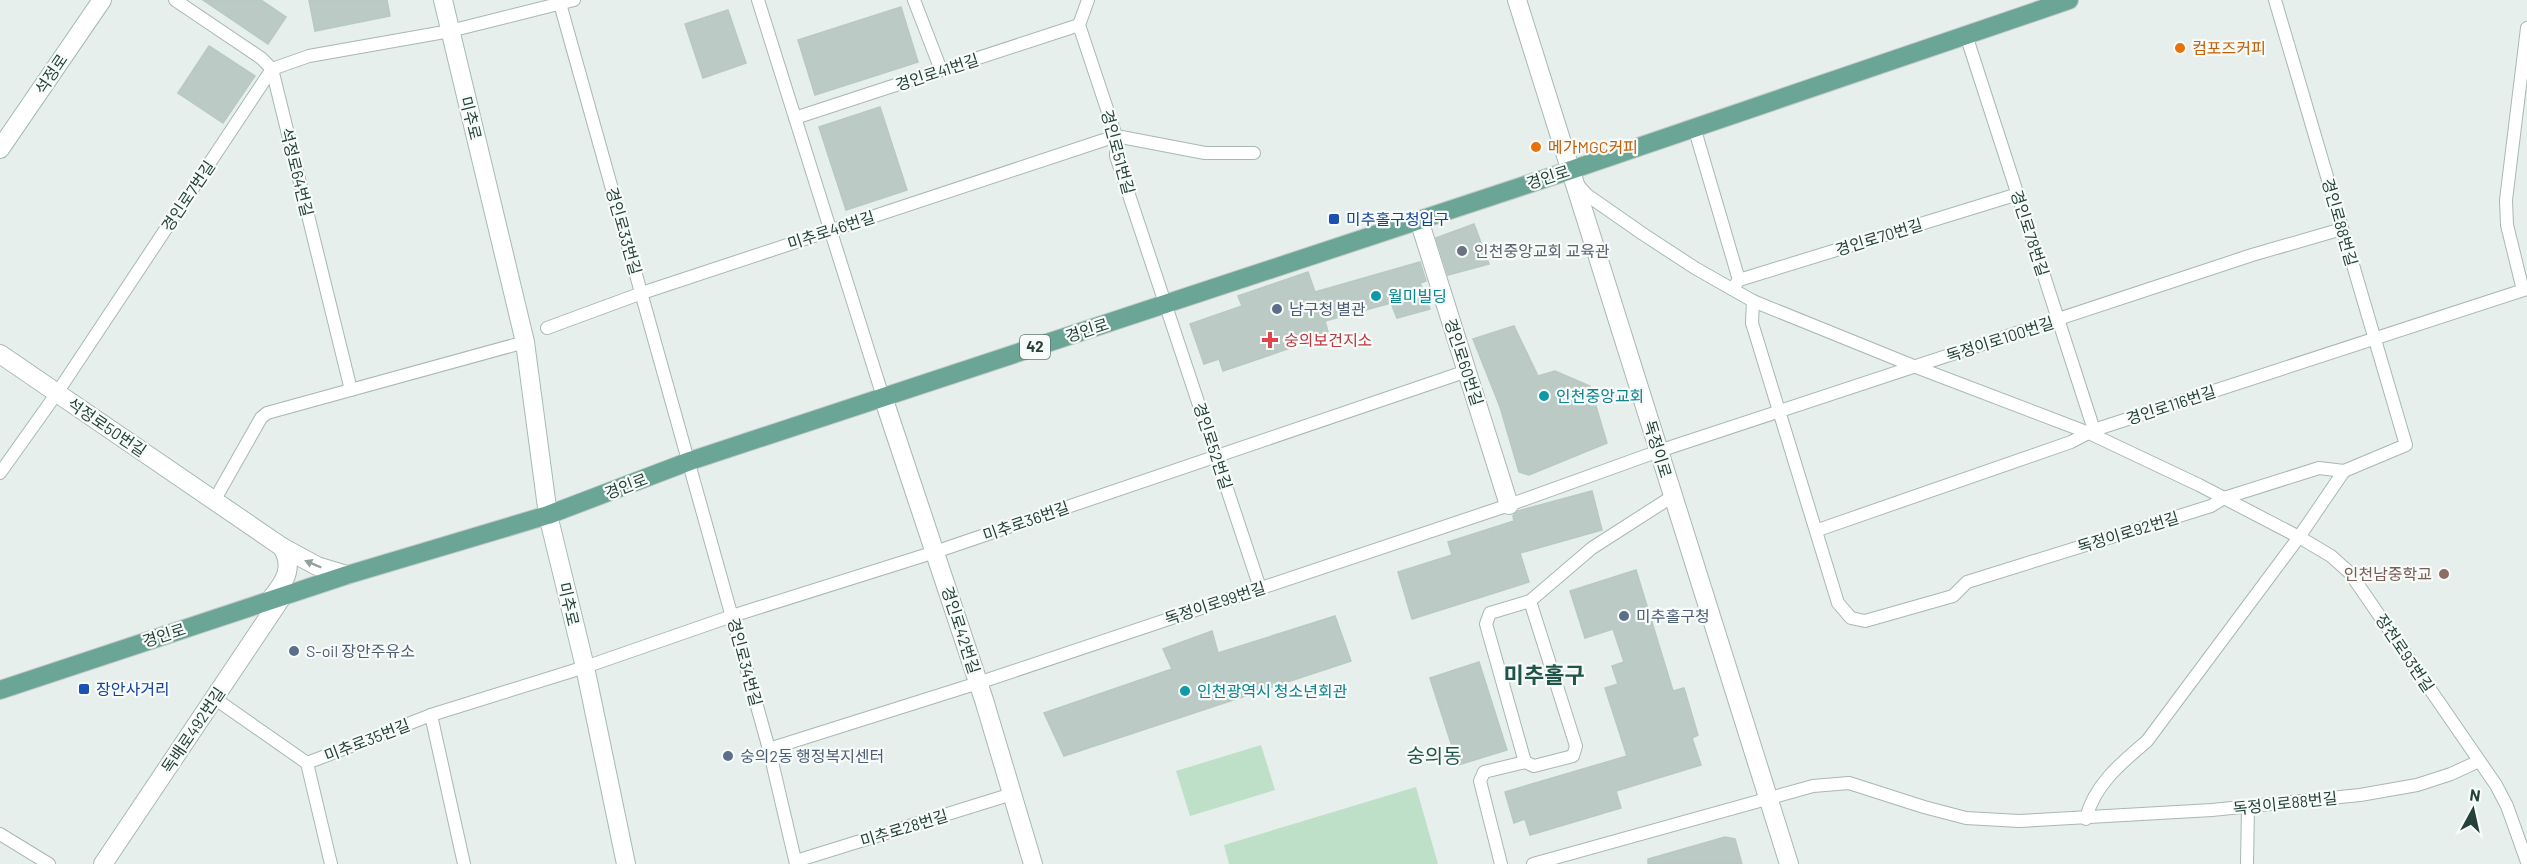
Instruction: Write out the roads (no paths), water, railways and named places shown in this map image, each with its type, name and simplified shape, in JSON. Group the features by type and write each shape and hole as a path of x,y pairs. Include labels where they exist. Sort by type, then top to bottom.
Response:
{"main road":[{"name":"경인로","path":"0,690 347,575 548,515 690,461 1419,220 1572,174 1694,128 2069,0"}],"street":[{"name":"석정로","path":"0,149 102,0"},
{"name":"미추로","path":"443,0 525,342 548,515 585,667 627,864"},
{"name":"독정이로","path":"1517,0 1789,864"},
{"name":"경인로60번길","path":"1419,220 1509,505"},
{"name":"석정로50번길","path":"0,354 282,547 317,566 347,575"},
{"name":"경인로42번길","path":"883,398 978,683 1033,864"},
{"name":"독배로492번길","path":"103,864 214,698 287,579 288,558 282,547"}],"lane":[{"path":"175,0 261,58 272,69 309,56 450,31 574,0"},
{"path":"758,0 883,398"},
{"path":"914,0 941,70"},
{"path":"1078,25 1088,0"},
{"name":"경인로88번길","path":"2275,0 2406,445"},
{"name":"경인로33번길","path":"560,2 690,461"},
{"name":"경인로41번길","path":"795,118 1078,25"},
{"name":"경인로51번길","path":"1078,25 1116,136 1116,156 1165,304"},
{"path":"2525,289 2507,225 2506,200 2527,28"},
{"name":"경인로78번길","path":"1966,35 2059,320 2092,431"},
{"name":"석정로64번길","path":"272,69 351,390"},
{"name":"경인로7번길","path":"0,473 57,393 272,69"},
{"path":"1694,128 1736,284"},
{"path":"1116,136 1205,153 1254,153"},
{"name":"미추로46번길","path":"547,328 642,293 1116,136"},
{"path":"1572,174 1587,195 1695,268 1736,284 1753,301 1916,367"},
{"name":"경인로70번길","path":"1736,284 2018,194"},
{"name":"독정이로100번길","path":"1659,452 2252,255 2342,229"},
{"name":"경인로116번길","path":"1818,530 2071,442 2092,431 2525,289"},
{"path":"1753,301 1752,323 1818,530"},
{"name":"경인로52번길","path":"1165,304 1260,588"},
{"path":"214,501 261,418 267,413 525,342"},
{"name":"장천로93번길","path":"1916,367 2092,431 2299,537 2331,556 2350,573 2496,785 2507,806 2527,862"},
{"name":"미추로36번길","path":"585,667 732,616 935,552 1467,371"},
{"name":"독정이로92번길","path":"1818,530 1838,603 1851,618 1865,621 1953,596 1967,582 2211,506 2224,498 2319,468 2344,471 2406,445"},
{"name":"독정이로99번길","path":"769,749 978,683 1509,505 1659,452"},
{"name":"경인로34번길","path":"690,461 769,749 796,862"},
{"path":"2086,819 2088,807 2103,785 2119,765 2147,741 2299,537 2344,471"},
{"path":"1525,762 1486,624 1490,613 1530,601 1592,548 1673,496"},
{"path":"1501,864 1480,781 1484,772 1525,762 1534,766 1573,756 1576,746 1530,601"},
{"name":"미추로35번길","path":"214,698 307,763 431,715 585,667"},
{"name":"미추로35번길","path":"431,715 464,864"},
{"name":"독정이로88번길","path":"1533,864 1813,786 1849,783 1966,818 2019,821 2086,819 2360,795 2417,785 2451,774 2479,761"},
{"path":"307,763 331,864"},
{"name":"미추로28번길","path":"796,862 1012,794"},
{"path":"2247,864 2248,806"},
{"path":"0,834 49,864"}],"place":[{"name":"컴포즈커피","path":"2180,48"},
{"name":"메가MGC커피","path":"1536,147"},
{"name":"미추홀구청입구","path":"1334,219"},
{"name":"인천중앙교회 교육관","path":"1462,251"},
{"name":"월미빌딩","path":"1376,296"},
{"name":"남구청 별관","path":"1277,309"},
{"name":"숭의보건지소","path":"1270,340"},
{"name":"인천중앙교회","path":"1544,396"},
{"name":"인천남중학교","path":"2444,574"},
{"name":"미추홀구청","path":"1624,616"},
{"name":"S-oil 장안주유소","path":"294,651"},
{"name":"장안사거리","path":"84,689"},
{"name":"인천광역시 청소년회관","path":"1185,691"},
{"name":"숭의2동 행정복지센터","path":"728,756"}],"district":[{"name":"미추홀구","path":"1544,675"},
{"name":"숭의동","path":"1434,756"}]}
